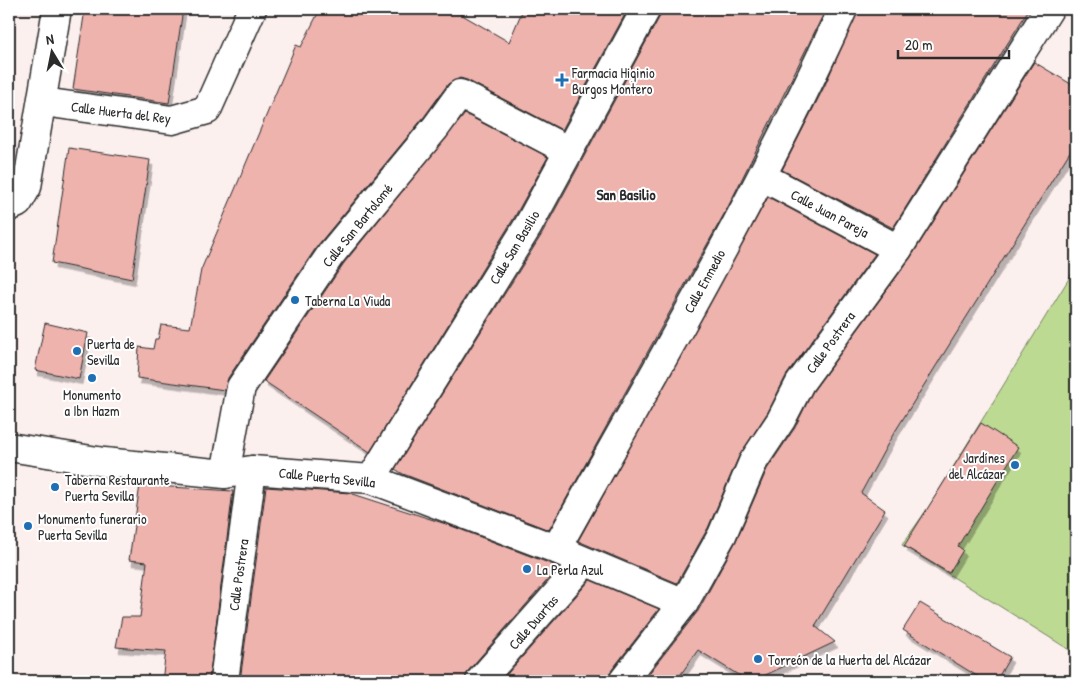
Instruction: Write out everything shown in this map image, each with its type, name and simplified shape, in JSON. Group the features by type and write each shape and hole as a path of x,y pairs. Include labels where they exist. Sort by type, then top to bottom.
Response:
{"street":[{"path":"9,207 18,204 27,187 43,102 57,9"},
{"name":"Calle Huerta del Rey","path":"43,102 172,120 207,110 252,9"},
{"name":"Calle San Basilio","path":"371,479 528,226 567,150 646,9"},
{"name":"Calle Enmedio","path":"556,549 763,177 807,89 843,9"},
{"name":"Calle Postrera","path":"623,681 684,603 722,535 753,462 781,420 800,383 898,249 1050,9"},
{"name":"Calle San Bartolomé","path":"224,474 241,387 332,254 436,127 460,94 567,150"},
{"name":"Calle Juan Pareja","path":"763,177 898,249"},
{"name":"Calle Puerta Sevilla","path":"9,447 104,462 224,474 252,470 371,479 556,549 684,603"},
{"name":"Calle Postrera","path":"224,681 252,470"},
{"name":"Calle Duartas","path":"480,681 585,562"}],"green space":[{"name":"Jardínes del Alcázar","path":"1076,267 1076,654 902,545 928,508"}],"building":[{"path":"85,9 183,9 169,103 73,89"},
{"path":"320,9 452,9 509,42 523,9 628,9 562,130 467,80 460,78 448,84 424,117 318,245 228,378 225,390 137,378 139,347 153,349 155,339 158,339 161,325 190,328 201,270 296,45 301,47"},
{"path":"662,9 826,9 728,207 549,530 403,474 395,469 542,234 660,16"},
{"path":"858,9 1029,9 893,228 782,170 825,85"},
{"path":"1034,62 1076,87 1076,142 891,438 861,493 885,510 815,626 835,642 753,681 748,681 698,650 676,681 643,681 698,611 736,541 767,469 794,429 813,391 911,257"},
{"path":"465,114 548,157 514,218 370,452 264,381 344,263"},
{"path":"69,148 150,160 132,279 52,263"},
{"path":"768,197 875,254 786,376 768,412 739,456 708,528 677,583 578,541"},
{"name":"Puerta de Sevilla","path":"45,323 88,333 79,379 35,370"},
{"path":"981,423 1018,447 958,546 963,550 949,573 904,546"},
{"path":"140,485 233,491 209,681 162,681 166,651 116,647 122,617 140,617 147,562 129,560"},
{"path":"266,487 350,493 449,525 559,567 468,671 465,681 240,681"},
{"path":"590,580 659,609 611,671 608,681 501,681"},
{"path":"920,603 1010,657 996,681 985,681 903,630"}],"place":[{"name":"Farmacia Higinio Burgos Montero","path":"562,80"},
{"name":"Taberna La Viuda","path":"295,300"},
{"name":"Puerta de Sevilla","path":"77,351"},
{"name":"Monumento a Ibn Hazm","path":"92,378"},
{"name":"Jardínes del Alcázar","path":"1015,465"},
{"name":"Taberna Restaurante Puerta Sevilla","path":"55,487"},
{"name":"Monumento funerario Puerta Sevilla","path":"28,526"},
{"name":"La Perla Azul","path":"527,569"},
{"name":"Torreón de la Huerta del Alcázar","path":"758,659"}],"district":[{"name":"San Basilio","path":"626,194"}]}
